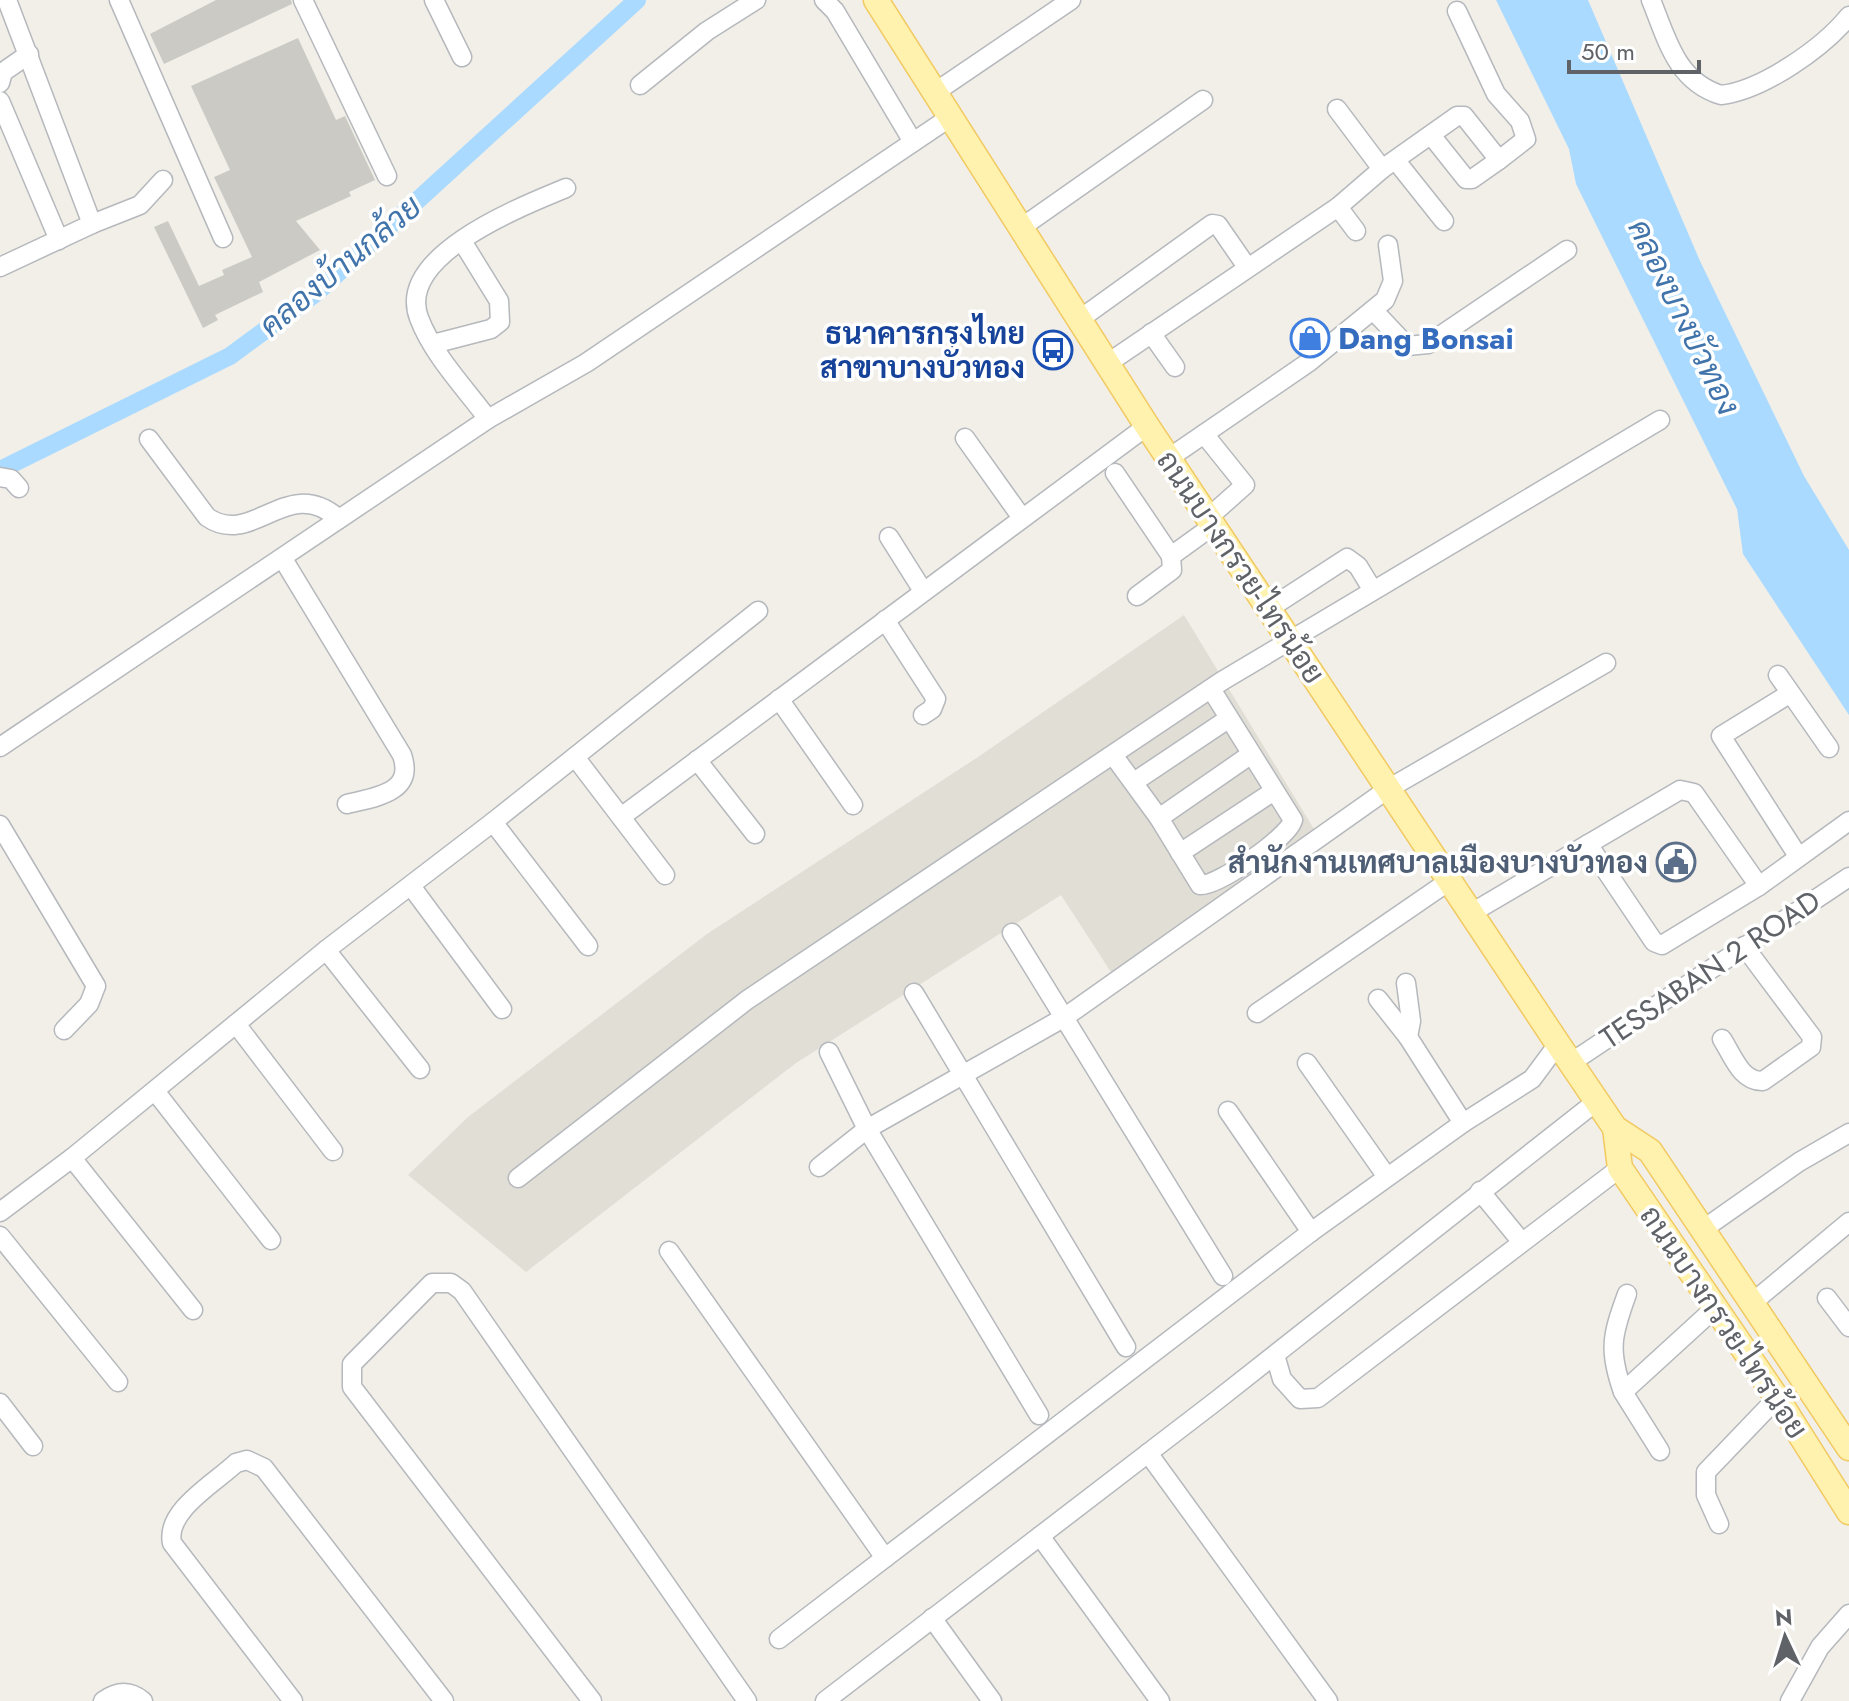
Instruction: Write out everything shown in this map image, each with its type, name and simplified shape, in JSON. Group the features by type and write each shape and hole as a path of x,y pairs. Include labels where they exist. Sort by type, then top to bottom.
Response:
{"main road":[{"name":"ถนนบางกรวย-ไทรน้อย","path":"876,0 1147,426 1388,789 1452,879 1615,1128 1650,1151 1849,1448"},
{"name":"ถนนบางกรวย-ไทรน้อย","path":"1615,1128 1620,1168 1777,1398 1849,1512"}],"street":[{"path":"7,0 65,160 92,224"},
{"path":"119,0 223,238"},
{"path":"303,0 387,176"},
{"path":"434,0 462,57"},
{"path":"640,85 707,31 756,0"},
{"path":"824,0 835,11 913,142"},
{"path":"934,93 1071,0"},
{"path":"1651,0 1678,65 1695,83 1721,95 1761,83 1825,41 1849,16"},
{"path":"1431,135 1466,179 1472,179 1528,134 1496,94 1457,11"},
{"path":"0,83 3,72 29,54"},
{"path":"1022,227 1203,100"},
{"path":"0,101 59,240"},
{"path":"1337,109 1444,221"},
{"path":"1108,363 1338,207 1389,166 1462,115 1499,160"},
{"path":"0,747 488,419 586,363 949,118"},
{"path":"0,267 140,205 163,180"},
{"path":"488,419 433,344 419,318 415,301 420,280 434,263 462,241 515,209 566,188"},
{"path":"1338,207 1356,231"},
{"path":"1080,319 1212,224 1218,225 1247,267"},
{"path":"433,344 491,329 500,322 499,301 462,241"},
{"path":"1169,458 1309,362 1385,300 1393,281 1388,245"},
{"path":"1373,310 1407,346 1428,344 1567,250"},
{"path":"1151,333 1175,367"},
{"path":"518,1178 747,1000 1211,689 1289,638 1660,420"},
{"path":"621,817 1147,426"},
{"path":"1171,556 1212,521 1245,485 1204,434"},
{"path":"965,438 1022,518"},
{"path":"149,439 207,517 218,525 230,528 284,506 309,502 326,508 339,519"},
{"path":"1115,473 1171,556 1172,570 1137,596"},
{"path":"0,477 11,479 19,488"},
{"path":"889,537 923,591"},
{"path":"1270,608 1347,558 1358,566 1372,589"},
{"path":"283,559 407,768 405,777 392,790 347,804"},
{"path":"0,1212 72,1158 326,950 758,611"},
{"path":"885,620 936,699 932,709 923,715"},
{"path":"819,1167 867,1129 1065,1017 1388,789 1606,663"},
{"path":"1778,675 1829,748"},
{"path":"1113,755 1159,818 1202,886 1243,865 1293,825 1211,689"},
{"path":"1789,694 1721,736 1798,856"},
{"path":"779,699 853,805"},
{"path":"1134,782 1228,719"},
{"path":"1159,818 1250,755"},
{"path":"575,757 665,875"},
{"path":"697,760 755,834"},
{"path":"1473,912 1659,802 1690,790 1759,886"},
{"path":"1180,853 1274,791"},
{"path":"1588,844 1658,945 1759,886 1849,821"},
{"path":"493,822 588,946"},
{"path":"0,825 96,986 89,1004 64,1030"},
{"name":"TESSABAN 2 ROAD","path":"779,1639 1387,1177 1532,1079 1565,1053 1744,946 1849,877"},
{"path":"1257,1013 1452,879"},
{"path":"411,886 502,1009"},
{"path":"1012,933 1223,1276"},
{"path":"1722,1039 1747,1078 1754,1081 1763,1081 1811,1047 1812,1037 1744,946"},
{"path":"326,950 420,1069"},
{"path":"1406,983 1411,1021 1408,1037"},
{"path":"914,993 1126,1347"},
{"path":"1378,999 1408,1037 1463,1123"},
{"path":"236,1024 333,1151"},
{"path":"829,1052 867,1129 1039,1415"},
{"path":"1307,1063 1387,1177"},
{"path":"155,1091 271,1240"},
{"path":"825,1701 1275,1355 1597,1101"},
{"path":"1228,1111 1311,1232"},
{"path":"1702,1230 1809,1155 1849,1133"},
{"path":"72,1158 193,1310"},
{"path":"1275,1355 1282,1379 1300,1399 1318,1398 1620,1168"},
{"path":"1480,1191 1521,1241"},
{"path":"1752,1303 1849,1222"},
{"path":"0,1236 118,1382"},
{"path":"669,1251 885,1558"},
{"path":"592,1701 352,1387 352,1364 432,1283 451,1283 462,1291 747,1701"},
{"path":"1627,1294 1612,1336 1613,1363 1623,1392 1660,1451"},
{"path":"1827,1298 1849,1327"},
{"path":"1623,1392 1715,1308"},
{"path":"1719,1524 1706,1495 1706,1472 1777,1398"},
{"path":"0,1403 33,1446"},
{"path":"1148,1453 1328,1701"},
{"path":"293,1701 172,1543 170,1535 175,1518 236,1463 247,1460 264,1468 444,1701"},
{"path":"1040,1536 1160,1701"},
{"path":"1790,1701 1820,1647 1849,1614"},
{"path":"932,1618 992,1701"},
{"path":"103,1701 120,1693 130,1693 143,1701"}],"shaded area":[{"path":"1184,615 1320,839 1120,986 1061,895 796,1063 526,1272 408,1175 468,1117 707,934 978,757"}],"water":[{"name":"คลองบางบัวทอง","path":"1496,0 1588,0 1700,261 1804,476 1849,550 1849,715 1743,554 1737,509 1576,184 1569,149"}],"building":[{"path":"216,0 291,0 292,4 164,64 150,34"},
{"path":"298,38 336,120 345,116 375,180 349,192 351,196 296,221 320,250 259,282 263,292 215,315 218,320 203,328 154,227 168,221 199,286 224,275 222,270 252,257 214,177 230,170 191,86"}],"waterway":[{"name":"คลองบ้านกล้วย","path":"0,470 230,356 316,293 637,0"}],"place":[{"name":"Dang Bonsai","path":"1310,338"},
{"name":"ธนาคารกรุงไทย สาขาบางบัวทอง","path":"1053,350"},
{"name":"สำนักงานเทศบาลเมืองบางบัวทอง","path":"1676,862"}]}
